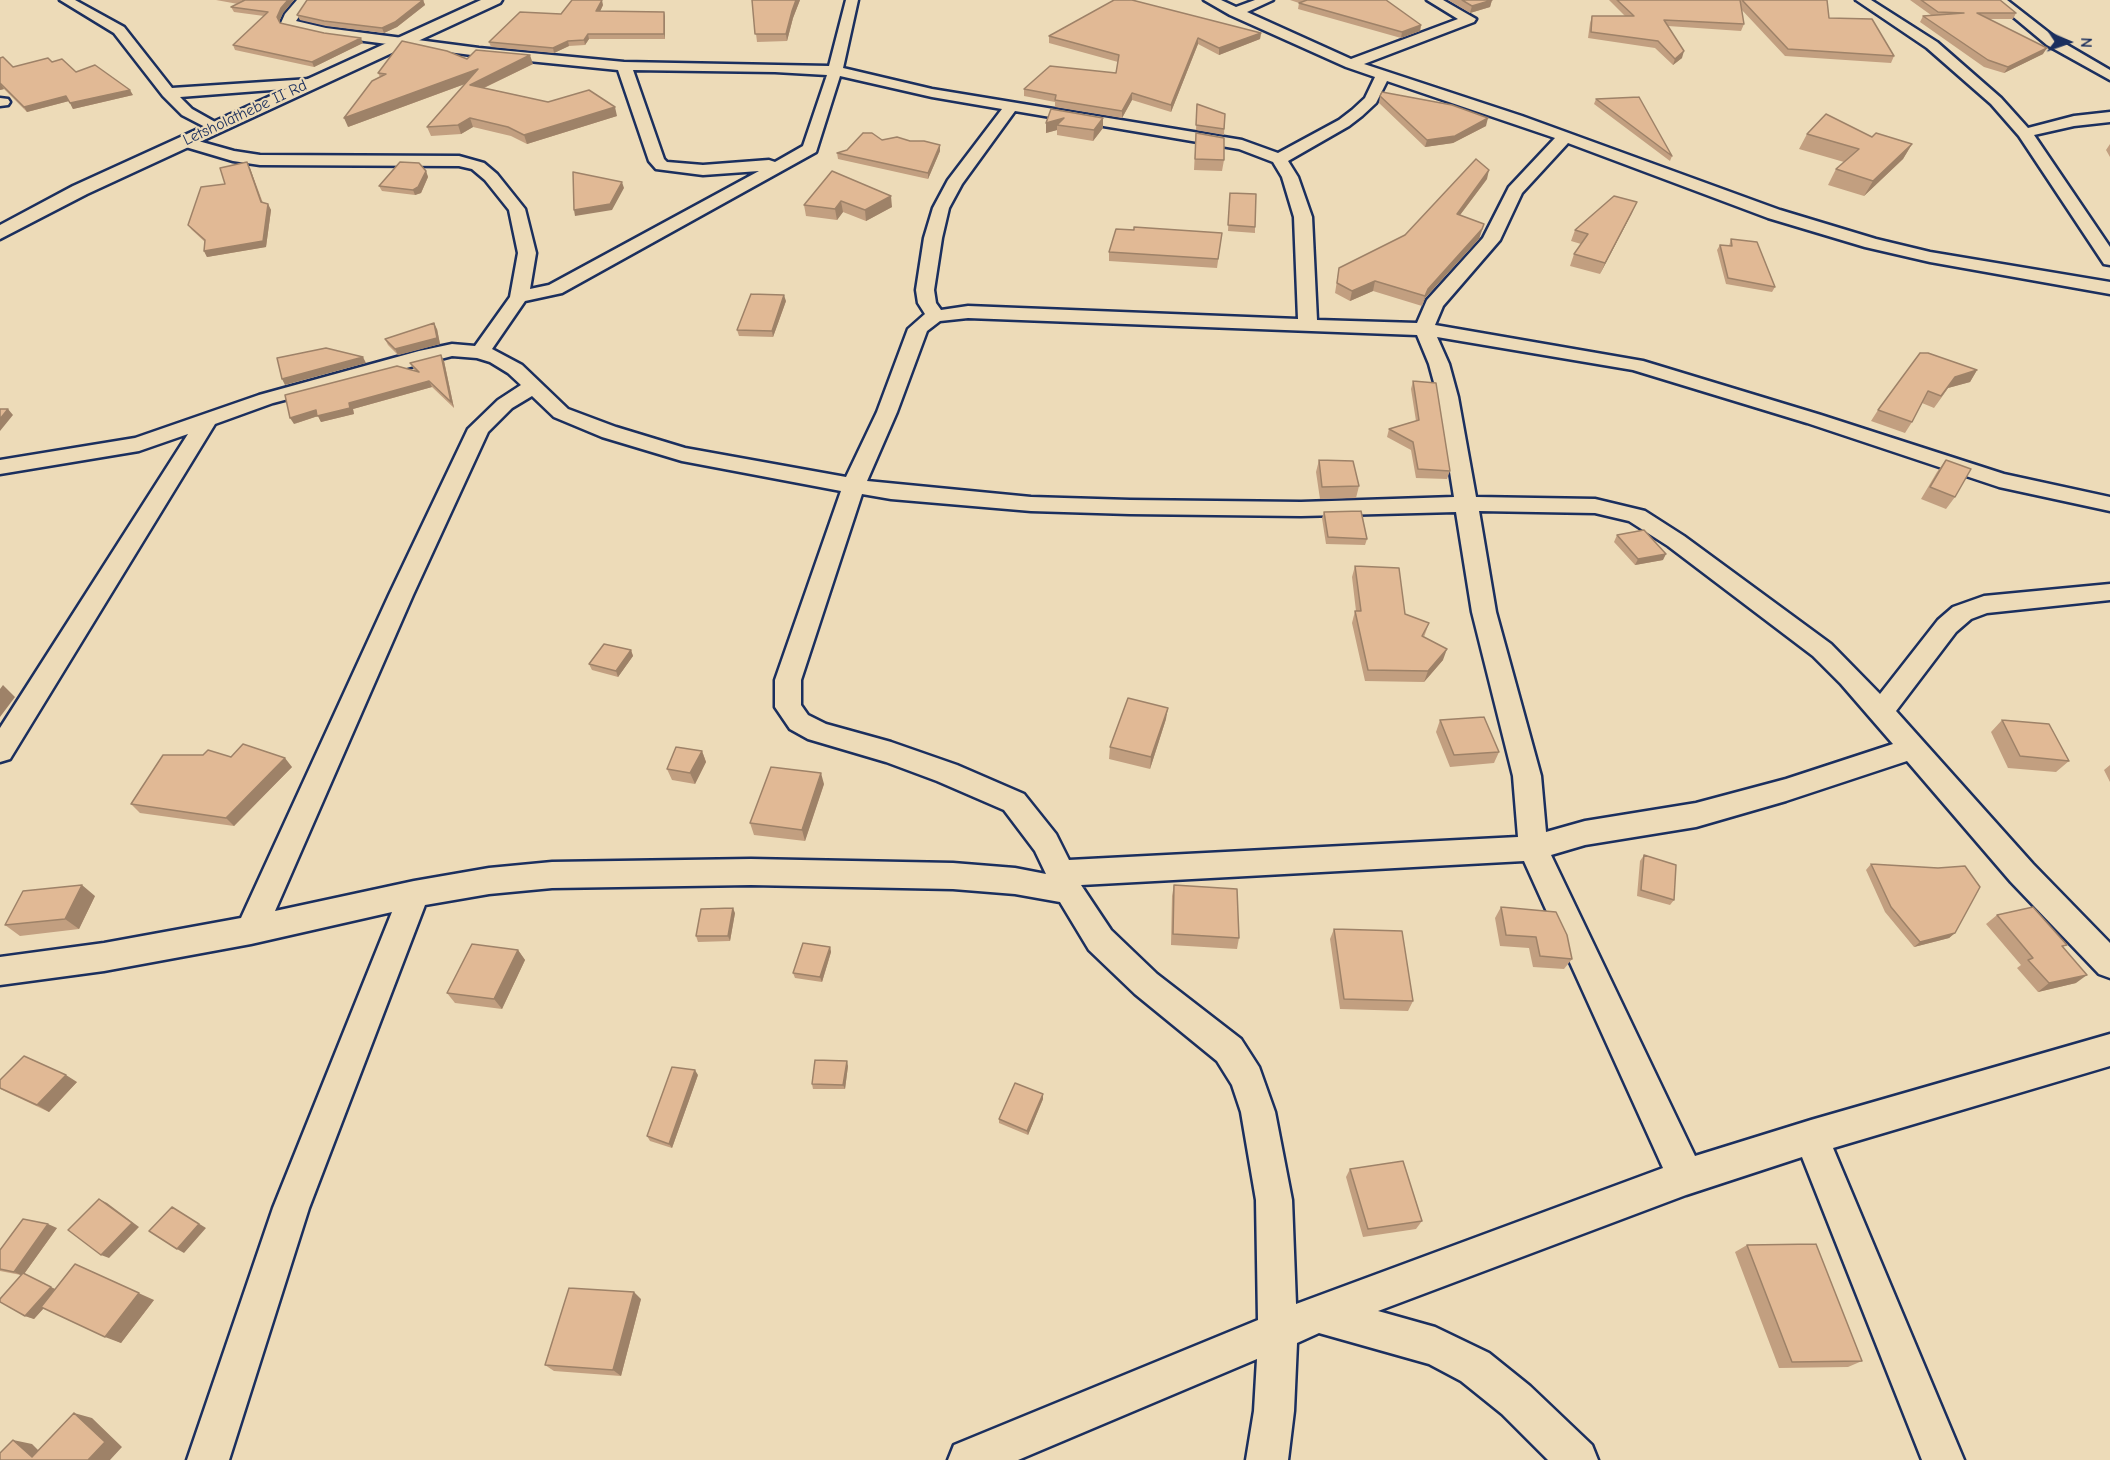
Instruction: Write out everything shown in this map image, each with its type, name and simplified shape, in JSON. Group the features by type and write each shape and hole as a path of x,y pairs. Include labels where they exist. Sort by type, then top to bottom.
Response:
{"street":[{"path":"66,0 119,30 168,93 192,116 216,127"},
{"path":"304,0 292,14 288,23 295,26 402,42 624,66 835,71 932,93 1255,149 1279,159 1290,177 1303,217 1308,325"},
{"name":"Letsholathebe II Rd","path":"0,233 80,190 494,0"},
{"path":"519,297 555,289 674,222 786,164 813,145 835,71 852,0"},
{"path":"1210,0 1382,76 1497,112 1774,214 1871,243 1930,257 2110,288"},
{"path":"1236,12 1267,0"},
{"path":"1351,64 1469,19 1433,0"},
{"path":"1862,0 1932,45 1957,64 1996,101 2025,133 2110,260"},
{"path":"1999,0 2052,42 2110,76"},
{"path":"624,66 657,162 662,166 703,170 786,164"},
{"path":"1279,159 1344,123 1371,100 1382,76"},
{"path":"168,93 310,83"},
{"path":"936,316 927,303 925,290 933,238 941,208 954,183 1011,107"},
{"path":"2025,133 2074,121 2110,117"},
{"path":"1565,137 1515,191 1491,240 1434,304 1424,329 1439,364 1448,397 1458,445 1484,612 1527,776 1533,848 1686,1177"},
{"path":"184,142 233,156 260,160 459,161 478,166 491,177 517,209 527,253 519,297 480,352"},
{"path":"1267,1460 1274,1411 1278,1332 1274,1200 1258,1113 1247,1078 1229,1050 1146,984 1100,940 1064,882 1046,843 1014,802 947,773 891,753 818,732 798,722 788,707 788,680 854,485 887,412 918,329 936,316 968,312 1424,329 1636,364 1999,480 2110,504"},
{"path":"0,467 140,444 266,399 452,350 480,352 497,358 515,369 561,413 609,432 682,454 761,470 942,498 1030,504 1302,509 1466,504 1595,506 1614,509 1637,516 1676,541 1822,650 1850,677 2022,873 2110,964"},
{"path":"250,930 396,606 479,429 505,404 532,387"},
{"path":"0,751 207,420"},
{"path":"1881,713 1947,626 1962,613 1984,605 2110,592"},
{"path":"0,971 104,957 250,930 414,894 489,881 552,875 751,872 953,876 1064,882 1533,848 1585,833 1696,815 1786,790 1910,748"},
{"path":"208,1460 291,1208 414,894"},
{"path":"969,1460 1319,1314 1686,1177 1811,1137 2110,1050"},
{"path":"1811,1137 1943,1460"},
{"path":"1319,1314 1435,1346 1475,1367 1516,1400 1577,1460"}],"building":[{"path":"245,0 288,0 277,17 280,23 324,33 361,38 312,62 233,45 268,12 231,7"},
{"path":"307,0 423,0 395,22 382,28 324,21 297,15"},
{"path":"572,0 602,0 596,11 664,12 664,34 588,34 584,40 568,41 553,48 489,42 520,12 561,14"},
{"path":"752,0 796,0 786,34 755,34"},
{"path":"1114,0 1132,0 1261,33 1219,48 1198,38 1171,105 1132,93 1122,111 1055,100 1056,95 1024,89 1050,66 1116,73 1119,55 1049,36"},
{"path":"1307,0 1386,0 1421,25 1402,32 1299,3"},
{"path":"1462,0 1492,0 1472,6"},
{"path":"1617,0 1740,0 1744,24 1664,20 1684,51 1675,59 1658,41 1591,32 1592,16 1634,16"},
{"path":"1742,0 1827,0 1829,18 1872,19 1894,56 1788,49"},
{"path":"1921,0 2000,0 2016,13 1977,13 2047,48 2008,67 1988,60 1923,16 1964,13 1938,12"},
{"path":"402,41 447,51 467,59 476,50 530,55 470,85 548,102 589,90 615,107 524,135 508,127 470,118 458,125 427,127 478,69 344,118 372,81 386,74 378,73"},
{"path":"3,57 13,67 48,58 52,62 62,59 76,72 95,65 130,90 70,103 66,96 24,107 0,83 0,58"},
{"path":"1382,92 1452,105 1488,118 1455,136 1427,140 1380,96"},
{"path":"1639,97 1672,156 1596,99"},
{"path":"1197,104 1225,114 1224,129 1196,125"},
{"path":"1051,109 1103,118 1094,130 1057,125 1064,118 1046,123"},
{"path":"1826,114 1872,137 1876,133 1912,144 1873,181 1836,169 1859,149 1807,134"},
{"path":"863,133 872,133 882,140 897,137 940,145 928,173 837,153 847,150"},
{"path":"1196,133 1224,138 1224,160 1195,159"},
{"path":"1476,159 1489,170 1457,214 1484,224 1428,289 1425,296 1375,281 1352,291 1337,283 1339,268 1405,235"},
{"path":"247,162 261,202 268,204 263,241 204,251 205,240 188,225 201,187 225,184 220,168"},
{"path":"400,162 419,163 426,171 418,187 413,190 379,186"},
{"path":"832,171 891,196 865,210 841,201 835,209 804,205"},
{"path":"573,172 622,182 610,204 574,210"},
{"path":"1230,193 1256,194 1255,227 1228,225"},
{"path":"1614,196 1637,202 1605,263 1574,254 1588,234 1575,230"},
{"path":"1134,227 1222,233 1218,259 1109,252 1116,229 1134,230"},
{"path":"1731,239 1757,242 1775,287 1728,278 1720,245 1732,246"},
{"path":"751,294 784,295 772,331 737,330"},
{"path":"434,323 437,338 395,349 385,339"},
{"path":"326,348 363,357 282,379 277,358"},
{"path":"1920,353 1928,353 1977,370 1955,377 1941,396 1928,391 1912,422 1878,410"},
{"path":"441,355 451,402 429,381 349,403 350,408 317,416 316,410 290,418 285,395 397,366 419,372 410,363"},
{"path":"1413,381 1436,383 1450,471 1418,469 1413,442 1389,429 1419,420"},
{"path":"0,409 8,409 0,419"},
{"path":"1319,460 1353,461 1359,486 1322,487"},
{"path":"1946,460 1971,469 1955,497 1930,487"},
{"path":"1361,511 1367,539 1328,537 1324,512"},
{"path":"1644,530 1666,554 1638,559 1617,535"},
{"path":"1355,566 1399,568 1405,614 1429,623 1422,636 1447,649 1428,671 1368,670 1355,611 1361,611"},
{"path":"604,644 631,650 616,671 589,664"},
{"path":"1128,698 1168,708 1151,757 1110,747"},
{"path":"1484,717 1499,752 1454,755 1440,720"},
{"path":"2002,720 2049,724 2069,761 2020,756"},
{"path":"243,744 285,758 226,818 131,804 163,755 203,755 208,750 231,757"},
{"path":"676,747 702,751 690,773 667,769"},
{"path":"771,767 821,773 802,830 750,823"},
{"path":"1644,855 1676,865 1674,900 1641,890"},
{"path":"1871,864 1938,868 1965,866 1980,887 1955,933 1920,942 1891,907"},
{"path":"82,885 65,919 5,925 23,891"},
{"path":"1174,885 1237,889 1239,938 1173,934"},
{"path":"1501,907 1556,912 1567,935 1572,959 1540,956 1536,937 1506,935"},
{"path":"2033,907 2067,945 2062,946 2087,975 2049,983 2028,960 2033,958 1997,915"},
{"path":"733,908 728,936 696,936 701,909"},
{"path":"1334,929 1402,931 1413,1001 1344,999"},
{"path":"803,943 830,947 820,977 793,973"},
{"path":"472,944 518,950 494,999 447,993"},
{"path":"24,1056 66,1075 37,1105 0,1088 0,1080"},
{"path":"815,1060 847,1061 843,1085 812,1084"},
{"path":"672,1067 695,1070 669,1144 647,1136"},
{"path":"1015,1083 1043,1094 1027,1131 999,1119"},
{"path":"1403,1161 1422,1221 1368,1229 1350,1169"},
{"path":"99,1199 132,1223 101,1255 68,1230"},
{"path":"172,1207 199,1224 177,1249 149,1231"},
{"path":"23,1219 48,1224 14,1272 0,1269 0,1250"},
{"path":"1816,1244 1862,1361 1792,1362 1747,1245"},
{"path":"75,1264 139,1293 105,1337 41,1307"},
{"path":"23,1273 51,1287 25,1316 0,1302 0,1299"},
{"path":"569,1288 634,1292 613,1370 545,1365"},
{"path":"74,1413 105,1442 88,1460 0,1460 0,1453 13,1440 32,1457"}]}
